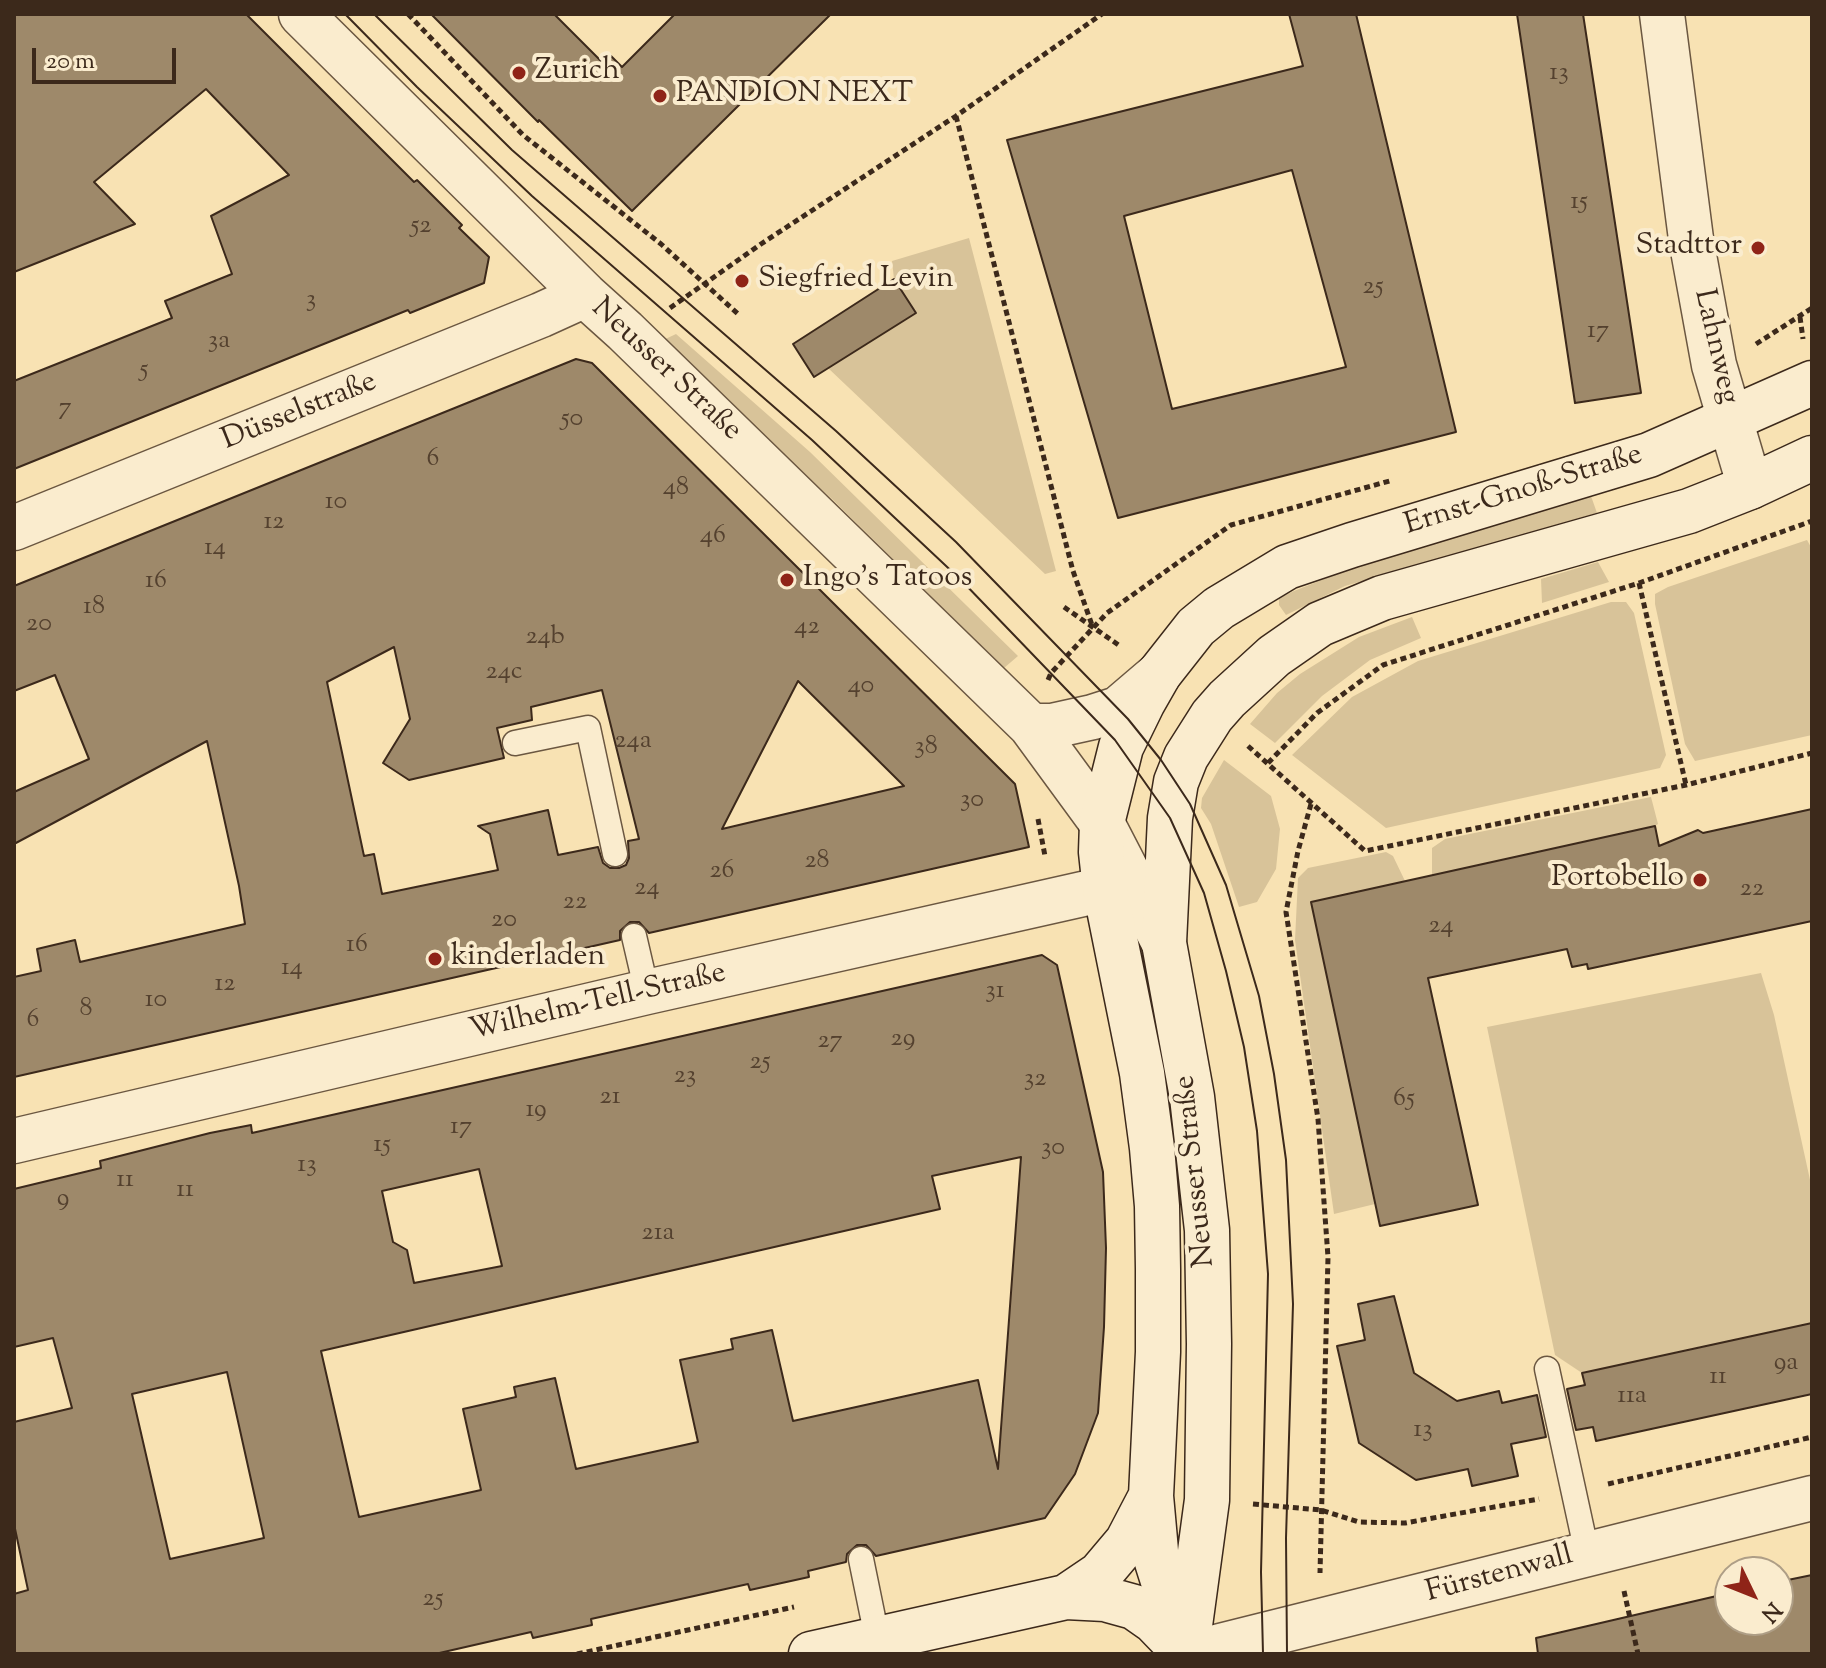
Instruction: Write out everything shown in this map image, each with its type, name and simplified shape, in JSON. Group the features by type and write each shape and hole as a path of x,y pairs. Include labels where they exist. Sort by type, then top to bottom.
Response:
{"street":[{"name":"Neusser Straße","path":"301,14 585,295 1031,726 1102,823 1164,943 1192,1097 1207,1230 1207,1500 1186,1654"},
{"name":"Lahnweg","path":"1662,14 1691,239 1714,365 1750,487"},
{"name":"Düsselstraße","path":"14,528 585,295"},
{"name":"Ernst-Gnoß-Straße","path":"1105,889 1102,823 1121,747 1159,674 1196,627 1235,598 1287,567 1649,455 1812,383"},
{"name":"Ernst-Gnoß-Straße","path":"1164,943 1167,857 1176,782 1186,757 1212,716 1274,656 1320,624 1382,598 1689,511 1812,458"},
{"path":"1235,598 1274,656"},
{"path":"1031,726 1052,726 1118,709 1159,674"},
{"name":"Neusser Straße","path":"1105,889 1142,1073 1157,1206 1158,1352 1151,1496 1157,1562 1186,1654"},
{"path":"1105,889 1164,943"},
{"name":"Wilhelm-Tell-Straße","path":"14,1141 647,992 1105,889"},
{"name":"Neusser Straße","path":"1066,1597 1100,1574 1127,1542 1151,1496"},
{"name":"Fürstenwall","path":"1186,1654 1339,1635 1600,1550 1812,1498"},
{"path":"811,1654 879,1646 1066,1597 1105,1599 1134,1607 1154,1621 1186,1654"}],"lane":[{"path":"515,743 588,728 615,854"},
{"path":"634,936 647,992"},
{"path":"1547,1369 1600,1550"},
{"path":"861,1559 879,1646"}],"path":[{"path":"408,14 523,135 661,244 738,314"},
{"path":"625,331 664,312 1102,14"},
{"path":"956,116 1073,571 1093,627 1064,607"},
{"path":"1268,763 1317,713 1383,665 1639,583 1812,521"},
{"path":"1626,528 1686,785"},
{"path":"1321,1510 1328,1257 1318,1119 1286,912 1311,804 1365,851 1686,785 1812,753"},
{"path":"1600,1550 1638,1654"}],"shaded area":[{"path":"969,238 1056,571 1045,574 828,368 894,279 892,261"},
{"path":"676,334 810,452 1018,656 1004,668 832,499 657,343"},
{"path":"1591,496 1597,513 1345,586 1286,615 1279,605 1279,598 1367,562"},
{"path":"1807,540 1812,549 1812,735 1695,761 1685,744 1655,594"},
{"path":"1598,562 1609,582 1542,603 1541,579"},
{"path":"1611,602 1626,602 1634,613 1666,755 1660,768 1386,828 1292,755 1352,697 1418,661"},
{"path":"1412,617 1421,638 1370,660 1322,696 1275,743 1250,724 1277,693 1300,674 1359,637"},
{"path":"1224,760 1271,796 1280,829 1276,869 1257,902 1239,907 1211,824 1201,808 1202,798"},
{"path":"1651,797 1658,824 1655,826 1432,875 1432,848 1445,839"},
{"path":"1386,852 1393,856 1405,881 1311,902 1375,1204 1334,1214 1295,940 1298,878 1308,868"},
{"path":"1761,973 1774,1015 1812,1189 1812,1323 1582,1373 1555,1355 1487,1027"}],"building":[{"path":"14,14 246,14 414,182 417,180 462,225 459,228 489,257 484,283 410,313 408,310 14,469 14,381 172,318 165,301 232,274 211,216 289,175 206,89 94,182 135,224 14,272"},
{"name":"PANDION NEXT","path":"431,14 554,14 604,64 611,56 622,67 675,14 831,14 632,211"},
{"path":"1289,14 1356,14 1456,432 1118,518 1007,140 1303,66","holes":["1292,170 1346,367 1172,409 1124,216"]},
{"path":"1517,14 1583,14 1641,393 1575,403"},
{"path":"894,279 916,313 814,377 793,344"},
{"path":"576,359 592,363 1015,784 1029,847 649,933 639,922 630,922 620,931 620,940 14,1077 14,977 41,971 37,949 75,940 80,962 245,924 207,741 14,844 14,792 89,759 55,675 14,691 14,586","holes":["394,647 410,719 383,763 409,780 504,758 497,728 532,720 531,707 602,690 639,839 628,841 629,858 626,865 610,868 603,863 598,847 558,855 548,810 478,826 490,834 498,870 382,894 374,854 364,856 327,682","798,681 904,786 722,829"]},
{"path":"1812,809 1812,921 1588,969 1587,964 1572,967 1567,949 1428,978 1478,1205 1380,1226 1311,902 1655,826 1659,846 1698,830 1703,833"},
{"path":"1042,955 1057,965 1103,1172 1106,1248 1098,1413 1075,1474 1045,1518 876,1556 866,1545 857,1545 847,1554 846,1562 808,1571 809,1577 750,1590 748,1584 591,1619 592,1625 533,1638 531,1632 435,1654 14,1654 14,1594 28,1590 14,1524 14,1422 72,1408 53,1338 14,1347 14,1189 101,1168 100,1161 210,1133 251,1125 252,1133","holes":["1021,1157 998,1469 978,1380 793,1421 772,1330 731,1339 733,1349 680,1360 698,1442 576,1469 555,1378 514,1387 516,1397 463,1409 481,1490 359,1517 321,1351 940,1209 932,1176","479,1169 502,1266 414,1283 407,1250 393,1242 382,1191","227,1372 264,1538 170,1559 132,1394"]},
{"path":"1394,1296 1414,1373 1457,1401 1499,1391 1502,1403 1537,1395 1546,1437 1511,1444 1518,1476 1472,1486 1468,1469 1416,1480 1359,1443 1337,1346 1365,1340 1358,1304"},
{"path":"1812,1323 1812,1394 1596,1441 1593,1427 1576,1430 1567,1389 1585,1385 1582,1373"},
{"path":"1812,1575 1812,1654 1538,1654 1536,1638 1714,1597 1714,1636 1794,1636 1794,1579"}],"tram line":[{"path":"345,14 532,196 812,440 961,580 1115,740 1170,818 1204,893 1226,971 1244,1047 1257,1131 1268,1274 1261,1572 1263,1654"},
{"path":"374,14 512,150 836,431 956,542 1128,719 1161,760 1190,804 1226,885 1259,996 1286,1160 1293,1304 1286,1538 1287,1654"}],"place":[{"name":"Zurich","path":"519,73"},
{"name":"PANDION NEXT","path":"660,96"},
{"name":"Stadttor","path":"1758,248"},
{"name":"Siegfried Levin","path":"742,281"},
{"name":"Ingo's Tatoos","path":"787,580"},
{"name":"Portobello","path":"1700,880"},
{"name":"kinderladen","path":"435,959"}]}
